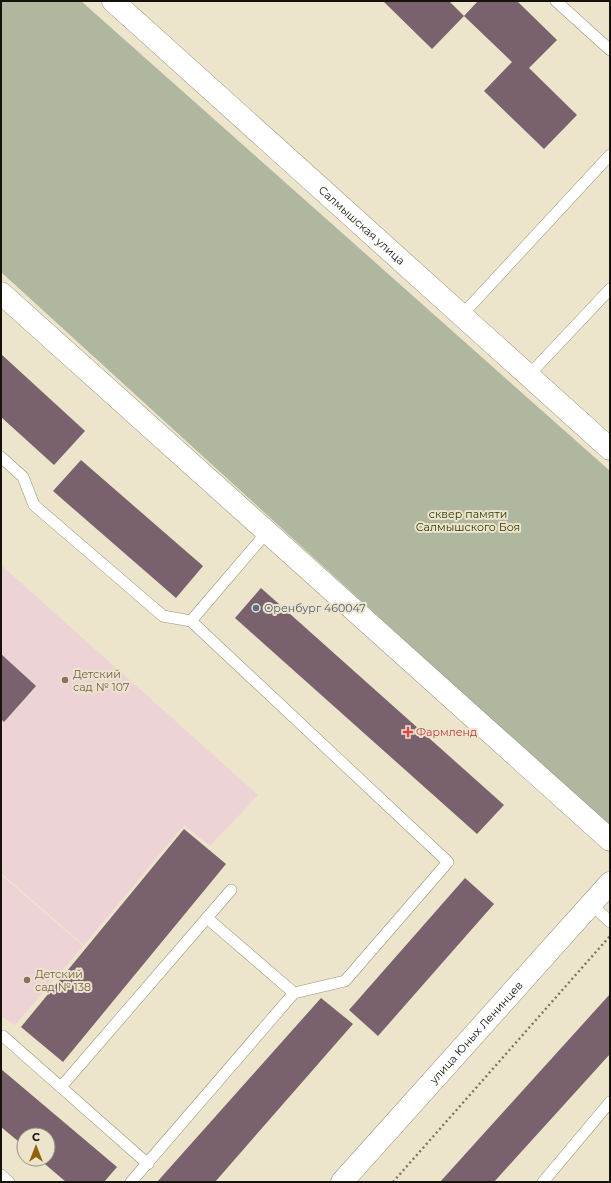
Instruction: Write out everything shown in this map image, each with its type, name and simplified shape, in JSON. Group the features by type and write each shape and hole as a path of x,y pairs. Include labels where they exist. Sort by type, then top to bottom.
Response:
{"street":[{"name":"Салмышская улица","path":"113,1 610,449"},
{"path":"1,293 610,840"},
{"name":"улица Юных Ленинцев","path":"342,1182 610,883"}],"lane":[{"path":"556,1 610,50"},
{"path":"461,316 610,155"},
{"path":"528,376 610,289"},
{"path":"1,457 23,477 34,505 163,616 191,621 448,862 345,981 294,993 131,1182"},
{"path":"191,621 267,532"},
{"path":"61,1087 230,890"},
{"path":"591,904 610,922"},
{"path":"207,918 294,993"},
{"path":"3,1036 148,1164"},
{"path":"543,1182 610,1102"},
{"path":"1,1176 9,1182"}],"path":[{"path":"393,1182 610,936"}],"shaded area":[{"name":"Детский сад № 107","path":"1,565 258,795 210,846 184,825 84,945 1,873"},
{"name":"Детский сад № 138","path":"1,875 83,946 15,1025 1,1016"}],"green space":[{"name":"сквер памяти Салмышского Боя","path":"1,1 81,1 610,471 610,828 1,272"}],"building":[{"path":"383,1 449,1 464,16 432,49"},
{"path":"478,1 517,1 557,40 529,68 577,115 544,149 484,91 512,62 464,16"},
{"path":"1,354 85,431 54,465 1,417"},
{"path":"81,460 203,566 176,598 53,491"},
{"path":"261,588 504,805 477,834 235,618"},
{"path":"1,654 36,686 4,722 1,719"},
{"path":"184,829 226,864 63,1062 21,1027"},
{"path":"465,878 494,904 378,1036 349,1010"},
{"path":"610,994 610,1054 494,1182 440,1182"},
{"path":"321,998 353,1024 215,1182 157,1182"},
{"path":"1,1069 117,1167 104,1182 66,1182 48,1167 56,1167 56,1127 16,1127 16,1139 1,1127"}],"place":[{"name":"Оренбург 460047","path":"256,608"},
{"name":"Детский сад № 107","path":"65,680"},
{"name":"Фармленд","path":"408,732"},
{"name":"Детский сад № 138","path":"27,980"}]}
